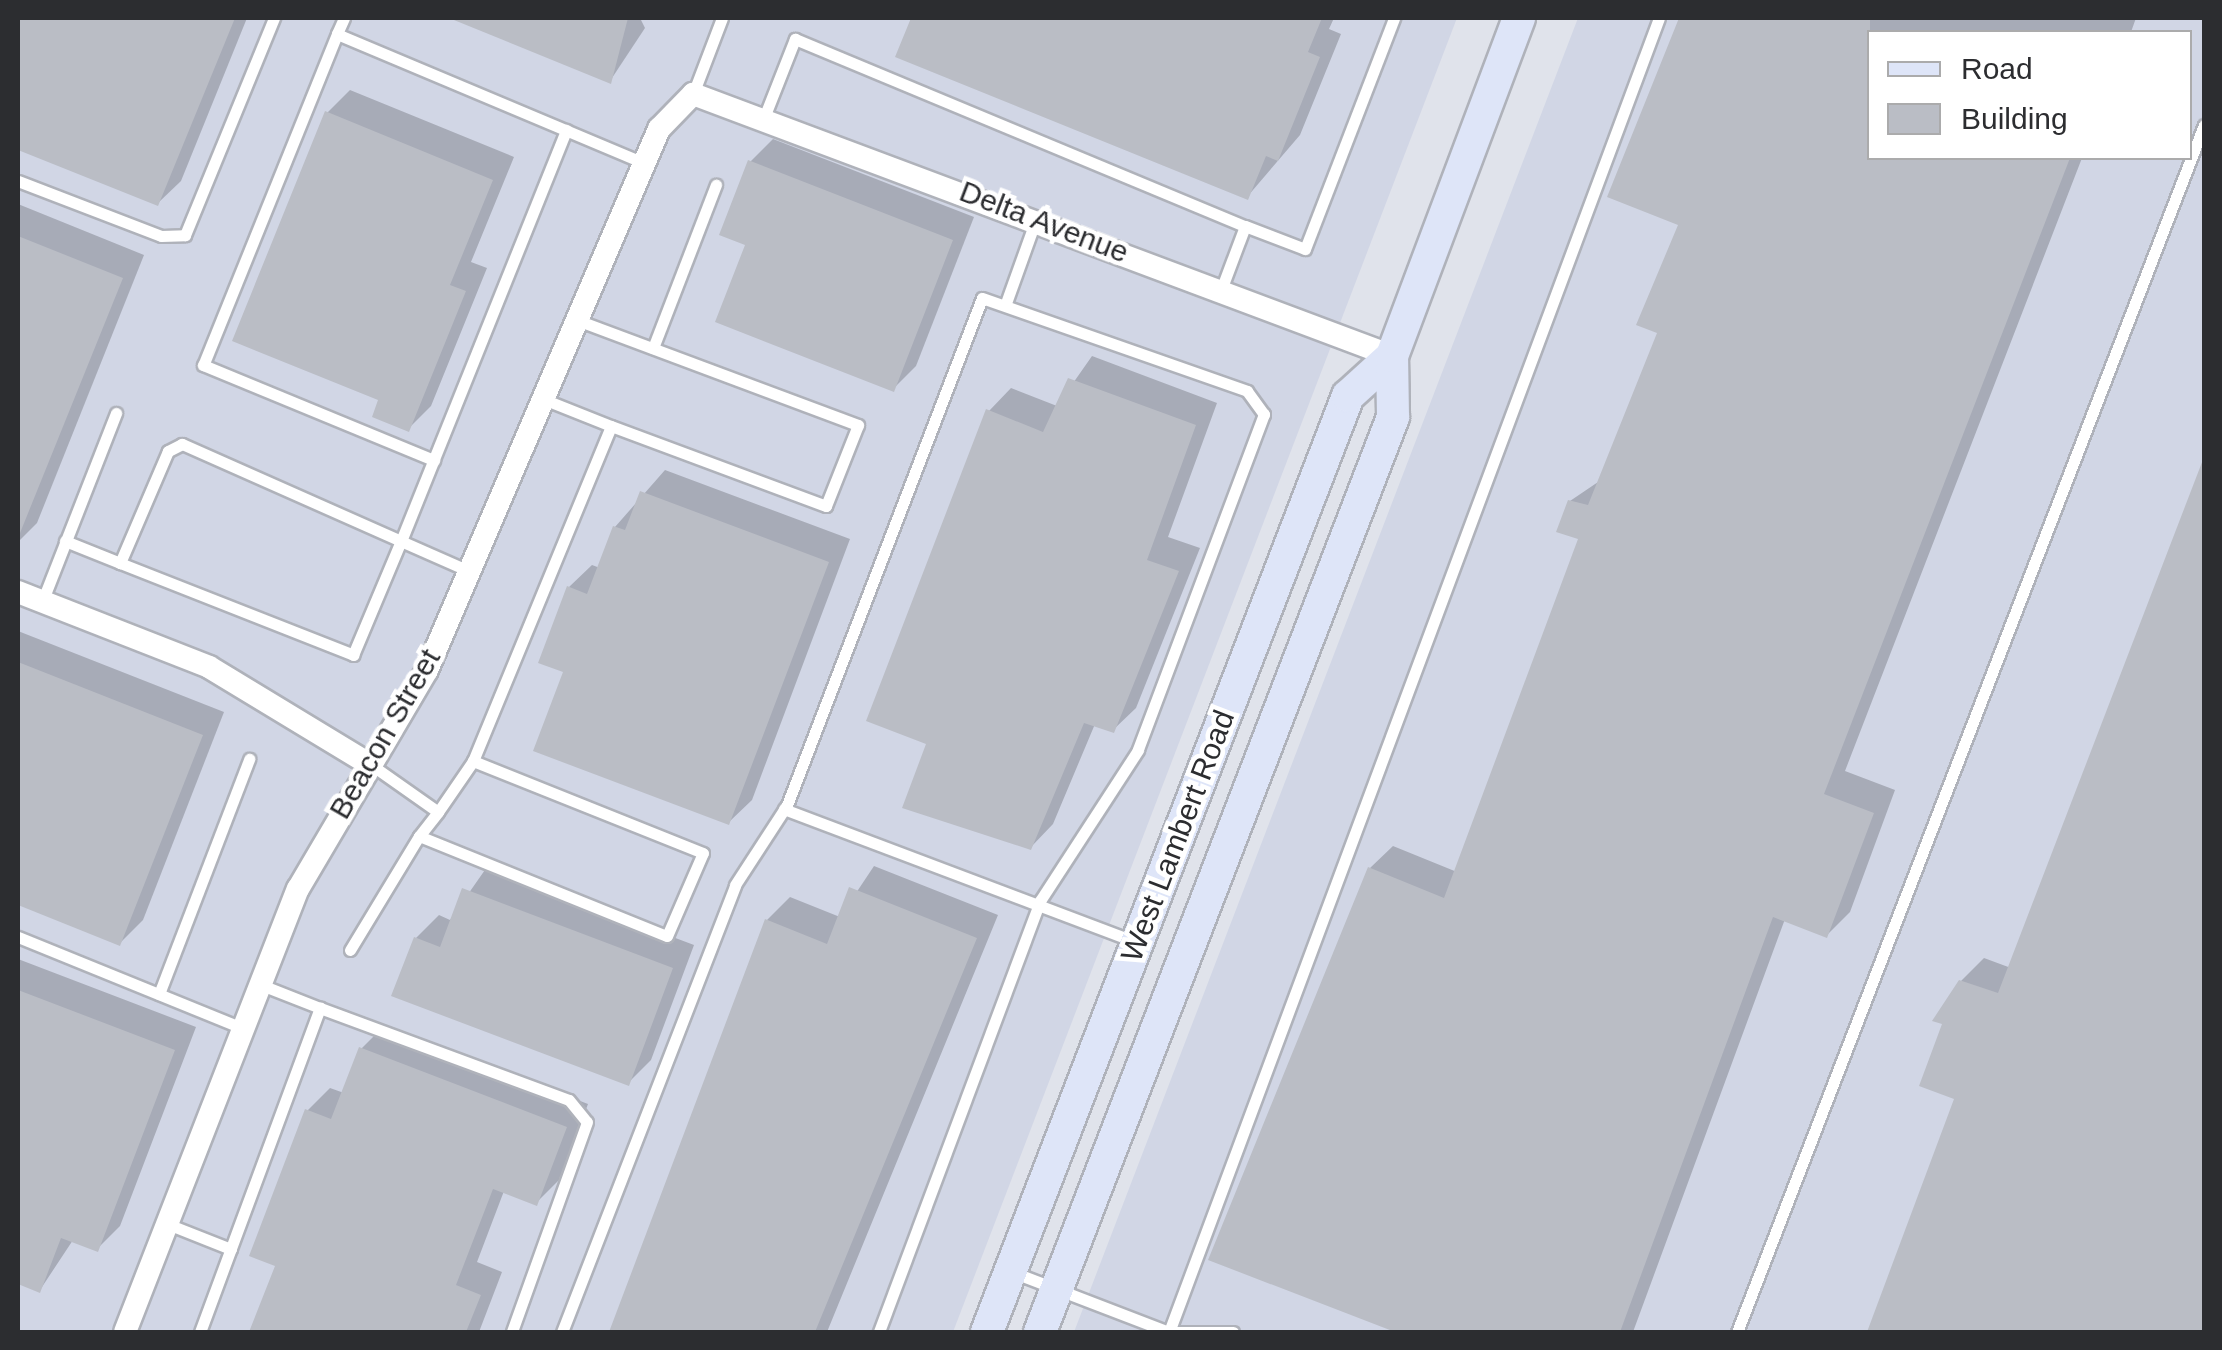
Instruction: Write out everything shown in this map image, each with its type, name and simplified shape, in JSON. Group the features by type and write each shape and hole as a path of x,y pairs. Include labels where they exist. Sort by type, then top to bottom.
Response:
{"main road":[{"name":"West Lambert Road","path":"1040,1332 1394,417 1392,356 1519,18"},
{"name":"West Lambert Road","path":"988,1332 1348,396 1392,356"}],"street":[{"name":"Delta Avenue","path":"693,94 765,114 1392,356"},
{"name":"Beacon Street","path":"125,1332 259,984 366,762 426,670 659,129 693,94"},
{"path":"18,592 209,668 366,762"}],"lane":[{"path":"18,182 160,236 185,235 274,18"},
{"path":"344,18 203,365 434,460"},
{"path":"693,94 722,18"},
{"path":"765,114 795,38 1305,249 1394,18"},
{"path":"1169,1332 1659,18"},
{"path":"337,34 644,163"},
{"path":"2192,156 2204,125"},
{"path":"66,541 343,658 401,541 566,130"},
{"path":"1737,1332 2190,160"},
{"path":"653,348 716,185"},
{"path":"1006,304 1036,219"},
{"path":"1220,290 1245,226"},
{"path":"562,1332 735,886 784,809 982,298 1247,391 1264,414 1138,750 1039,906 879,1332"},
{"path":"544,399 826,506 858,424 577,320"},
{"path":"42,602 116,413"},
{"path":"350,950 419,836 473,761 611,426"},
{"path":"120,563 168,450 182,444 470,571"},
{"path":"160,994 248,758"},
{"path":"419,836 667,936 703,852 473,761"},
{"path":"366,762 438,812"},
{"path":"784,809 1138,942"},
{"path":"18,936 242,1028"},
{"path":"259,984 569,1100 587,1122 512,1332"},
{"path":"200,1332 320,1008"},
{"path":"164,1223 230,1249"},
{"path":"1011,1272 1142,1327 1169,1332 1233,1332"}],"shaded area":[{"path":"18,18 1457,18 953,1332 18,1332"},
{"path":"1578,18 2204,18 2204,1332 1074,1332"}],"building":[{"path":"18,18 235,18 158,206 18,150"},
{"path":"449,18 628,18 611,84"},
{"path":"911,18 1322,18 1308,52 1320,57 1278,161 1266,156 1248,200 895,57"},
{"path":"1679,18 1870,18 1867,160 2069,160 1824,794 1874,813 1827,938 1773,917 1620,1332 1395,1332 1208,1260 1368,867 1444,898 1578,539 1556,532 1568,500 1588,505 1657,333 1636,325 1678,225 1607,197"},
{"path":"325,111 493,180 450,285 466,291 409,432 372,417 378,400 232,341"},
{"path":"748,160 953,240 894,392 715,322 745,245 719,235"},
{"path":"18,236 123,278 18,538"},
{"path":"1068,378 1196,425 1147,560 1179,571 1114,733 1084,723 1031,850 902,808 926,744 866,721 986,409 1043,432"},
{"path":"2204,457 2204,1332 1867,1332 1954,1099 1919,1086 1942,1024 1932,1021 1959,980 1998,993"},
{"path":"640,491 829,562 729,825 533,751 563,672 538,663 567,586 587,594 613,526 625,530"},
{"path":"18,662 203,735 120,946 18,905"},
{"path":"849,887 977,938 815,1332 609,1332 765,919 827,944"},
{"path":"462,888 673,968 629,1086 391,996 414,937 440,947"},
{"path":"18,990 175,1050 98,1252 61,1238 40,1293 18,1284"},
{"path":"359,1047 567,1127 537,1206 493,1189 456,1285 481,1295 466,1332 249,1332 275,1266 249,1256 305,1109 331,1119"}]}
